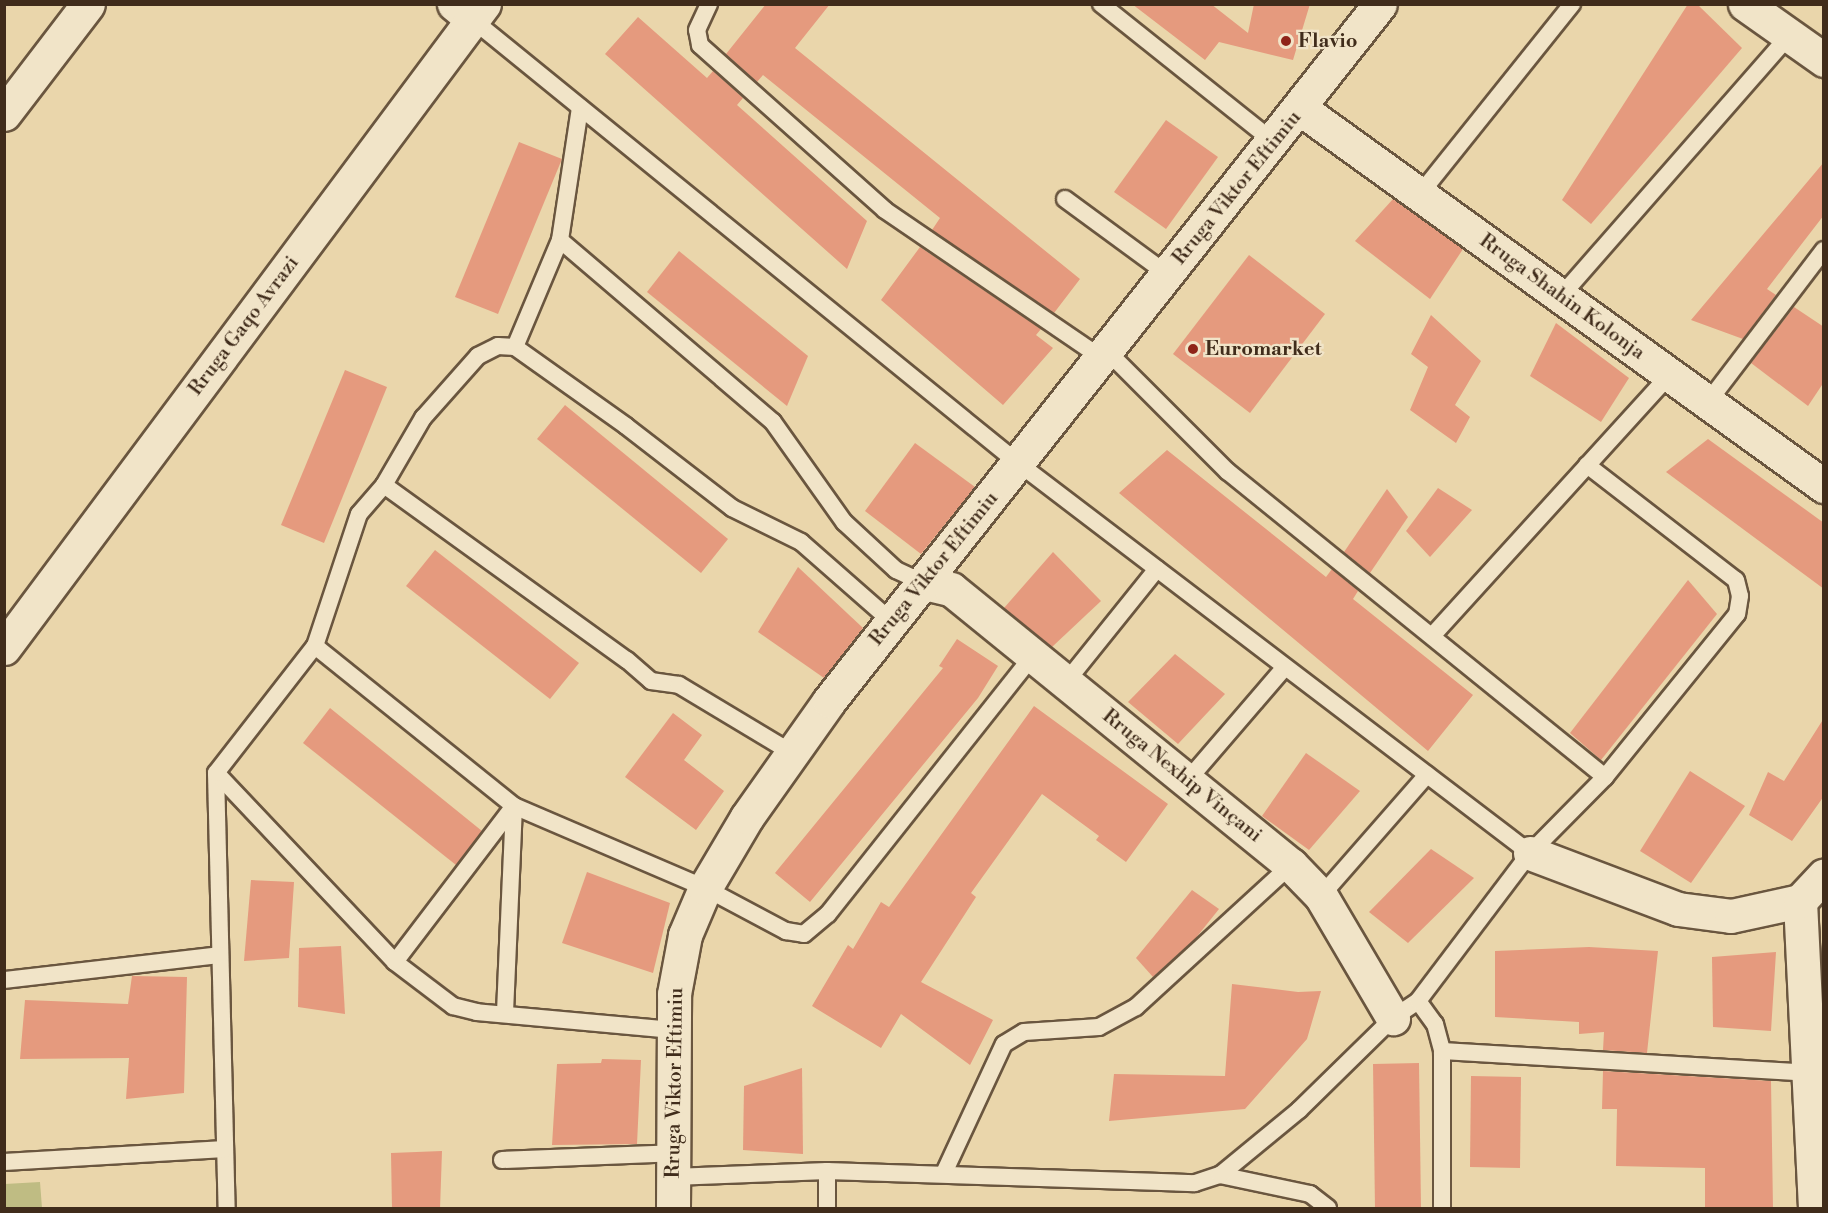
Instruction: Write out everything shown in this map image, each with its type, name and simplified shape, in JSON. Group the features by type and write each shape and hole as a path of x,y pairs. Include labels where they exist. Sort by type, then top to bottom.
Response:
{"street":[{"path":"4,114 88,4"},
{"name":"Rruga Viktor Eftimiu","path":"673,1209 674,994 685,935 705,888 747,817 792,753 892,622 1106,350 1301,109 1380,4"},
{"path":"1745,4 1824,60"},
{"name":"Rruga Gaqo Avrazi","path":"4,648 470,10"},
{"name":"Rruga Shahin Kolonja","path":"1301,109 1824,486"},
{"name":"Rruga Nexhip Vinçani","path":"924,583 951,589 1292,865 1321,896 1406,1009"},
{"path":"1530,853 1678,909 1731,916 1800,901 1824,875"},
{"path":"1800,901 1815,1209"}],"lane":[{"path":"709,4 697,30 700,45 885,210 1090,350 1106,350 1228,472 1605,777"},
{"path":"1101,4 1274,142"},
{"path":"1420,195 1572,4"},
{"path":"470,10 580,107 1018,463 1530,853"},
{"path":"1560,296 1789,36"},
{"path":"515,347 560,240 580,107"},
{"path":"1065,199 1167,274"},
{"path":"560,240 773,422 844,522 896,570 924,583"},
{"path":"1708,402 1824,250"},
{"path":"227,1209 216,773 315,646 359,514 384,485 423,418 478,356 498,346 515,347 626,426 732,508 801,542 892,622"},
{"path":"1432,636 1670,374"},
{"path":"502,1160 1195,1183 1220,1175 1299,1110 1406,1009 1530,853 1605,777 1737,614 1740,596 1736,580 1587,465"},
{"path":"384,485 627,660 651,681 679,685 792,753"},
{"path":"1066,682 1157,569"},
{"path":"315,646 514,806 705,888 786,931 804,934 828,914 1033,656"},
{"path":"1187,781 1286,667"},
{"path":"216,773 395,962 453,1006 673,1030"},
{"path":"1321,896 1427,775"},
{"path":"395,962 514,806"},
{"path":"505,1013 514,806"},
{"path":"944,1173 1004,1044 1024,1032 1099,1027 1136,1007 1292,865"},
{"path":"4,980 220,955"},
{"path":"1406,1009 1435,1024 1442,1051 1442,1209"},
{"path":"1442,1051 1808,1073"},
{"path":"4,1162 225,1149"},
{"path":"827,1171 827,1209"},
{"path":"1220,1175 1310,1194 1328,1209"}],"shaded area":[{"path":"40,1182 42,1208 5,1208 5,1184"}],"building":[{"path":"766,4 830,4 795,48 1080,279 1054,313 932,230 940,218 763,75 757,82 726,54"},
{"path":"1132,4 1211,4 1248,33 1254,4 1310,4 1293,60 1219,42 1205,60"},
{"path":"1688,4 1697,4 1742,48 1591,224 1562,200"},
{"path":"638,17 707,78 713,71 743,98 737,105 867,221 847,269 605,54"},
{"path":"1166,120 1218,157 1166,229 1114,192"},
{"path":"519,142 562,159 498,314 455,297"},
{"path":"1824,162 1824,215 1767,289 1776,295 1743,339 1691,320"},
{"path":"1393,199 1463,249 1430,299 1355,241"},
{"path":"920,247 1041,329 1036,335 1053,348 1003,405 881,300"},
{"path":"679,251 808,356 787,406 647,292"},
{"path":"1249,255 1325,314 1250,413 1173,354"},
{"path":"1794,307 1824,327 1824,382 1808,406 1751,363"},
{"path":"1431,315 1481,361 1455,405 1470,417 1456,443 1410,410 1428,367 1411,354"},
{"path":"1556,323 1629,378 1601,422 1530,376"},
{"path":"345,370 387,387 324,543 281,525"},
{"path":"565,405 728,539 701,573 537,439"},
{"path":"1708,439 1824,523 1824,589 1666,472"},
{"path":"915,443 975,487 921,554 865,511"},
{"path":"1167,450 1326,577 1332,569 1358,591 1353,599 1473,695 1428,751 1119,493"},
{"path":"1438,488 1472,510 1430,557 1406,531"},
{"path":"1387,489 1408,517 1370,573 1344,552"},
{"path":"435,550 579,663 550,699 406,586"},
{"path":"1053,552 1101,601 1052,647 1004,608"},
{"path":"798,567 863,628 824,678 758,632"},
{"path":"1688,580 1717,614 1601,760 1570,733"},
{"path":"957,639 998,666 978,698 810,902 775,873 943,668 939,666"},
{"path":"1175,654 1225,694 1178,744 1128,702"},
{"path":"1034,706 1168,804 1126,862 1096,840 1099,836 1042,794 971,893 976,897 921,982 993,1020 970,1065 901,1014 881,1048 812,1006 848,945 853,949 881,902 889,907"},
{"path":"330,708 482,831 456,865 303,743"},
{"path":"673,713 702,735 684,760 724,791 696,830 625,777"},
{"path":"1824,718 1824,796 1792,841 1749,815 1768,772 1784,781"},
{"path":"1306,753 1360,791 1309,850 1262,816"},
{"path":"1690,771 1745,806 1691,883 1640,851"},
{"path":"1431,849 1474,878 1408,943 1369,912"},
{"path":"587,872 670,903 653,973 562,943"},
{"path":"251,880 294,882 289,958 244,961"},
{"path":"1192,890 1219,909 1195,939 1153,977 1136,958"},
{"path":"341,946 345,1014 298,1007 299,948"},
{"path":"1589,947 1658,951 1647,1053 1603,1050 1604,1032 1579,1034 1579,1022 1495,1017 1495,951"},
{"path":"1776,952 1771,1031 1713,1027 1712,957"},
{"path":"132,976 187,977 184,1093 126,1099 129,1058 20,1059 25,1000 128,1004"},
{"path":"1232,984 1298,992 1321,991 1307,1039 1245,1109 1109,1121 1114,1074 1225,1076"},
{"path":"602,1059 641,1060 637,1144 552,1145 557,1064 601,1063"},
{"path":"1419,1063 1421,1209 1375,1209 1373,1064"},
{"path":"802,1068 803,1154 743,1150 744,1086"},
{"path":"1603,1071 1771,1081 1773,1209 1705,1209 1705,1168 1616,1166 1617,1109 1602,1109"},
{"path":"1471,1076 1521,1077 1520,1168 1470,1167"},
{"path":"442,1151 440,1209 392,1209 391,1153"}],"place":[{"name":"Flavio","path":"1286,41"},
{"name":"Euromarket","path":"1193,349"}]}
